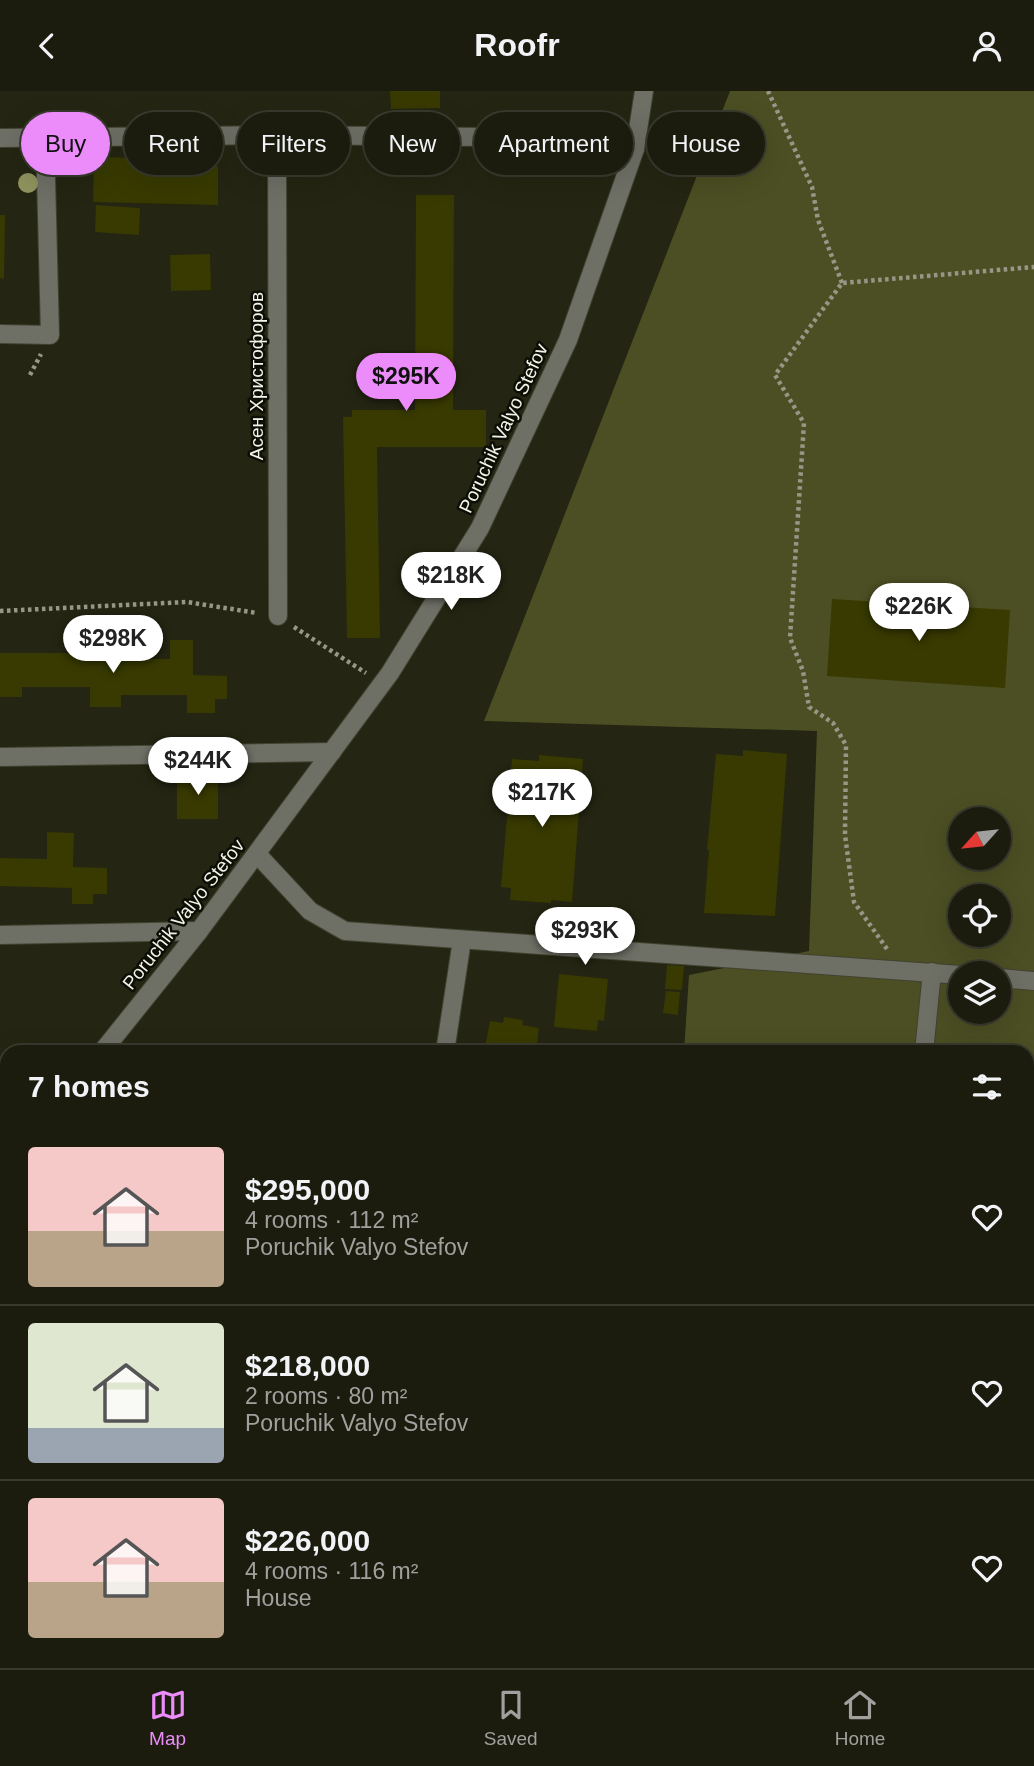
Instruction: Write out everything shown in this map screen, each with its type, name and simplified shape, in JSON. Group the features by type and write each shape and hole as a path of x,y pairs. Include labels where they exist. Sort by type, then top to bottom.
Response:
{"street":[{"name":"Poruchik Valyo Stefov","path":"108,1045 199,932 383,684 486,515 568,340 635,149 644,91"},
{"path":"110,136 237,135"},
{"path":"350,136 601,138 618,141 635,149"},
{"path":"0,138 21,138"},
{"path":"0,334 50,335 46,175"},
{"name":"Асен Христофоров","path":"277,175 278,616"},
{"path":"0,757 332,752"},
{"path":"257,854 310,911 345,930 948,974"},
{"path":"0,935 199,932"},
{"path":"446,1045 462,940"},
{"path":"925,1045 932,972"},
{"path":"1011,979 1034,981"}],"path":[{"path":"768,91 812,187 818,220 842,283"},
{"path":"897,954 885,948 854,902 845,835 846,745 833,723 809,707 803,671 790,638 804,423 775,375 842,283 1034,267"},
{"path":"0,611 187,602 278,616 383,684"}],"green space":[{"path":"730,91 1034,91 1034,1045 684,1045 689,975 809,951 817,731 484,721 697,175 765,175 765,112 722,112"}],"building":[{"path":"390,91 440,91 440,108 391,109"},
{"path":"110,157 124,158 124,175 218,175 218,205 93,202 94,175 110,175"},
{"path":"416,195 454,195 453,410 486,410 486,447 377,447 380,638 347,638 343,417 352,417 352,410 415,410"},
{"path":"96,205 140,208 139,235 95,232"},
{"path":"0,215 5,215 4,279 0,278"},
{"path":"210,254 211,290 171,291 170,255"},
{"path":"832,599 1010,610 1005,688 827,676"},
{"path":"68,632 96,632 96,659 170,659 170,640 193,640 193,675 227,676 227,699 215,699 215,713 187,713 187,695 121,695 121,707 90,707 90,687 22,687 22,697 0,697 0,653 68,653"},
{"path":"743,750 787,754 775,916 704,913 716,754 743,756"},
{"path":"539,755 583,759 572,902 510,900 511,888 501,887 512,759 539,761"},
{"path":"177,775 218,775 218,819 177,819"},
{"path":"47,832 74,833 73,867 107,868 107,894 93,894 93,904 72,904 72,888 0,886 0,858 47,859"},
{"path":"667,965 684,966 682,990 665,989"},
{"path":"559,974 608,979 604,1021 598,1020 597,1031 554,1027"},
{"path":"666,991 680,992 678,1015 663,1013"},
{"path":"504,1017 523,1020 522,1025 539,1028 537,1045 485,1045 490,1021 503,1023"}]}
